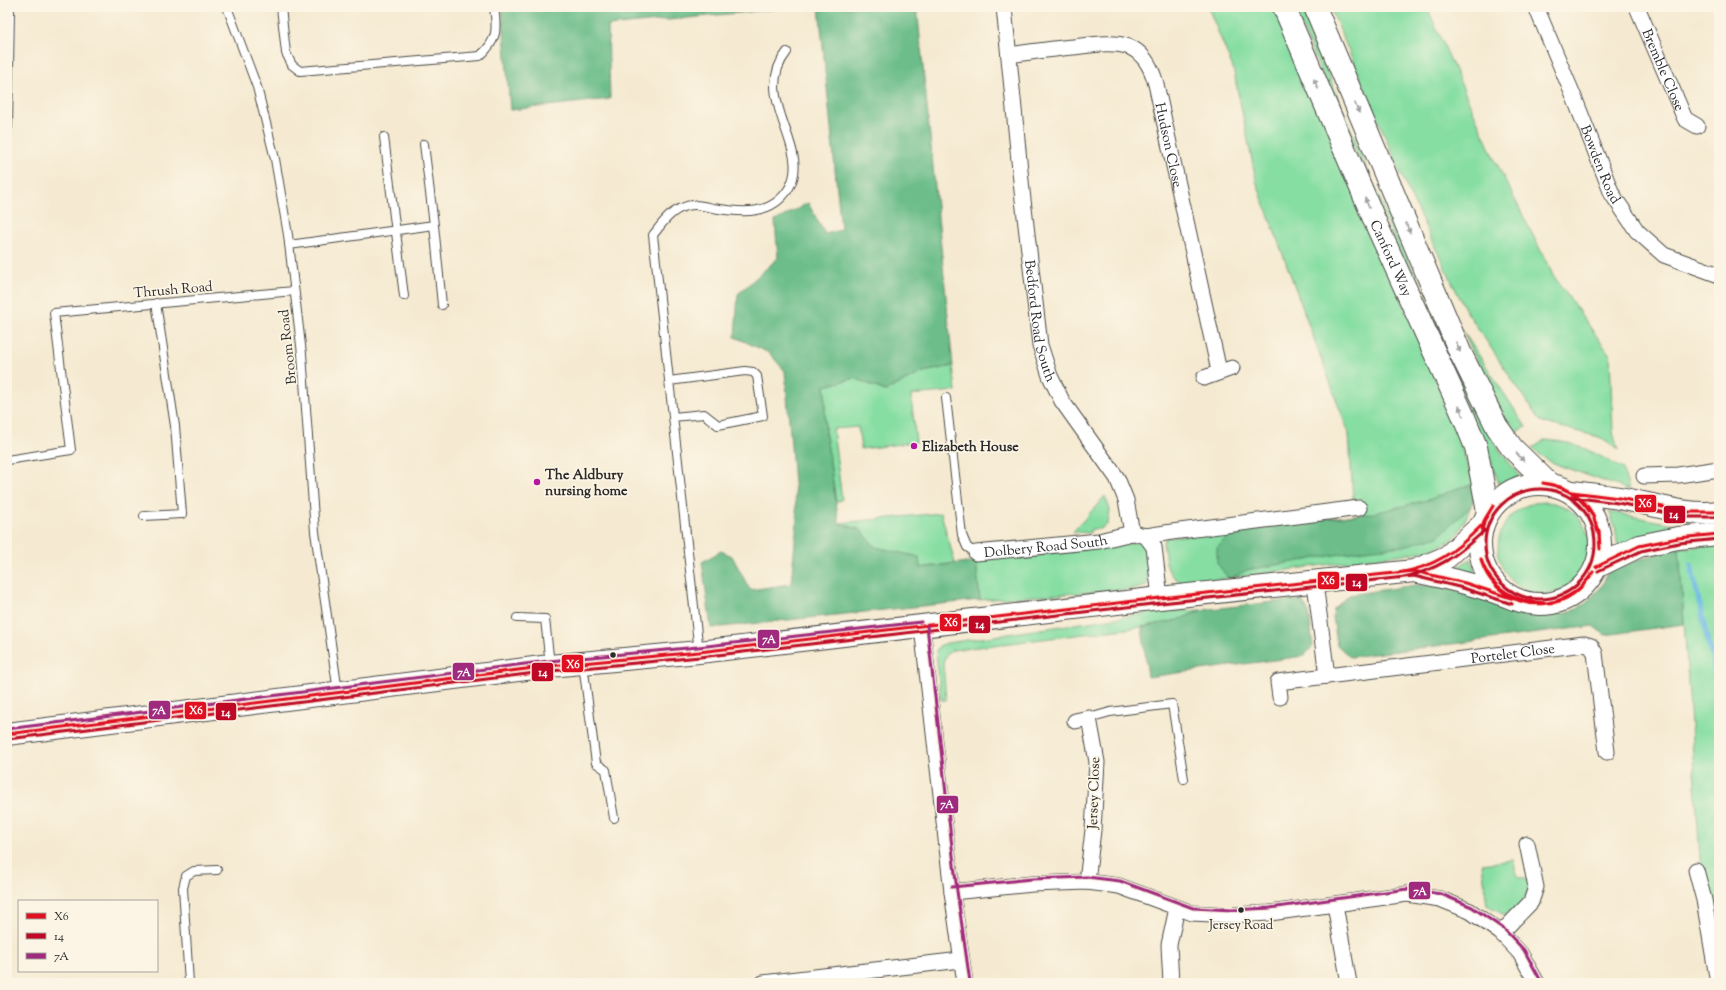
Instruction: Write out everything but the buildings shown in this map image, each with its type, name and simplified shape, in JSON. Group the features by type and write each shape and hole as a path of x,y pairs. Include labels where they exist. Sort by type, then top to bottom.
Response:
{"main road":[{"name":"Canford Way","path":"1284,7 1377,226 1463,415 1476,447 1485,519"},
{"name":"Canford Way","path":"1315,7 1460,352 1497,427 1512,448 1548,483"},
{"path":"7,734 583,662 699,652 1160,598 1315,583 1414,571 1447,558 1485,519 1504,494 1524,485 1548,483 1560,486 1572,492 1588,507 1598,526 1600,546 1596,567 1586,584 1570,596 1552,603 1533,604 1453,579 1414,571"},
{"path":"1572,492 1632,500 1675,511 1703,514 1719,512"},
{"path":"1485,519 1479,547 1484,568 1496,586 1514,599"},
{"path":"1596,567 1639,546 1678,538 1719,534"}],"street":[{"name":"Bedford Road South","path":"1004,7 1022,191 1040,345 1050,376 1062,401 1118,478 1139,535 1154,547 1160,598"},
{"name":"Bowden Road","path":"1536,7 1576,102 1612,194 1637,231 1664,255 1719,275"},
{"name":"Bremble Close","path":"1637,7 1685,119 1697,126"},
{"name":"Hudson Close","path":"1009,55 1111,42 1129,47 1143,56 1152,68 1225,370 1204,378"},
{"path":"1644,476 1678,475 1719,469"},
{"name":"Dolbery Road South","path":"976,553 1172,532 1358,508"},
{"path":"1315,583 1327,676"},
{"path":"922,627 952,892 965,983"},
{"name":"Portelet Close","path":"1279,690 1327,676 1584,644 1591,646 1595,653 1606,753"},
{"name":"Jersey Close","path":"1082,720 1097,762 1093,830 1086,882"},
{"path":"1501,933 1531,902 1536,887 1527,844"},
{"path":"1696,870 1704,900 1718,983"},
{"path":"952,892 1032,884 1086,882 1119,886 1192,913 1232,915 1270,913 1407,894 1440,899 1470,911 1501,933 1520,953 1537,983"},
{"path":"1335,905 1349,983"},
{"path":"1170,983 1169,945 1177,908"},
{"path":"763,983 961,960"}],"lane":[{"path":"8,127 10,7"},
{"name":"Broom Road","path":"227,7 257,87 275,159 289,245 302,354 315,532 338,692"},
{"path":"281,7 286,53 292,65 300,71 480,56 488,49 494,39 496,24 494,7"},
{"path":"699,652 653,235 674,211 684,206 696,205 736,212 751,211 775,205 789,188 794,178 794,157 776,100 775,79 779,62 787,52"},
{"path":"384,137 397,230 404,296"},
{"path":"424,144 442,305"},
{"path":"289,245 434,225"},
{"name":"Thrush Road","path":"7,460 71,450 54,313 294,291"},
{"path":"144,516 182,514 175,426 156,303"},
{"path":"669,381 745,371 753,372 757,376 763,416 718,425 704,414 673,417"},
{"name":"Dolbery Road South","path":"946,398 962,535 967,547 976,553"},
{"path":"518,618 545,619 550,666"},
{"path":"583,662 596,763 606,770 614,818"},
{"path":"1082,720 1110,712 1172,704 1184,779"},
{"path":"189,983 183,888 186,876 194,871 217,870"}],"green space":[{"path":"502,7 798,7 608,26 610,99 510,110"},
{"path":"819,7 917,7 953,366 923,372 885,391 855,378 825,386 825,429 839,523 861,530 875,547 919,557 920,568 976,561 980,600 711,628 702,562 721,551 732,556 750,590 791,584 797,521 785,371 769,353 735,337 738,294 778,258 775,221 808,203 825,234 841,230"},
{"path":"1206,7 1277,7 1448,408 1476,490 1468,514 1458,533 1453,539 1442,545 1427,551 1185,584 1178,581 1170,573 1166,563 1163,543 1166,538 1363,514 1361,499 1353,500 1349,434 1257,184 1233,68 1210,12"},
{"path":"1293,7 1301,7 1373,183 1485,426 1500,451 1520,476 1499,484 1484,440 1470,414"},
{"path":"1330,7 1427,7 1492,154 1553,275 1610,355 1613,432 1618,450 1599,437 1545,423 1539,420 1465,309 1410,195"},
{"path":"1461,328 1526,427 1517,432 1504,416"},
{"path":"953,366 956,391 911,395 916,442 861,449 858,427 833,429 842,500 836,502 825,429 825,386 855,378 885,391 923,372"},
{"path":"1546,440 1578,446 1623,469 1629,490 1547,460 1532,448"},
{"path":"1474,484 1476,490 1474,500 1470,507 1439,536 1404,546 1364,550 1247,570 1229,579 1217,563 1217,548 1234,530 1374,513 1431,499 1458,488"},
{"path":"1105,496 1110,510 1108,524 1100,529 1091,529 1090,533 1073,532"},
{"path":"1544,502 1562,506 1576,516 1586,530 1590,548 1586,566 1576,580 1562,590 1544,594 1526,590 1512,580 1502,566 1498,548 1502,530 1512,516 1526,506"},
{"path":"1609,512 1683,526 1719,524 1618,549 1615,526"},
{"path":"941,513 955,563 920,568 919,557 875,547 861,530 839,523"},
{"path":"1140,542 1149,563 1149,574 1146,586 1135,589 980,600 976,561"},
{"path":"1719,545 1719,951 1700,859 1679,548"},
{"path":"1679,548 1684,624 1605,635 1593,626 1350,657 1337,645 1333,617 1334,609 1349,595 1415,585 1442,586 1472,595 1494,604 1540,616 1567,613 1585,604 1602,586 1607,573 1640,559"},
{"path":"1471,559 1476,574 1455,568"},
{"path":"1292,600 1303,602 1309,613 1313,646 1304,656 1148,677 1142,627 1178,620 1202,610"},
{"path":"1202,610 1178,620 1142,627 953,650 946,655 943,662 946,700 941,700 936,651 939,646 947,643 1156,612"},
{"path":"1513,860 1518,877 1525,878 1529,883 1527,893 1522,902 1514,910 1504,915 1487,905 1482,864"}],"waterway":[{"path":"1691,565 1719,692"}],"transit line":[{"name":"X6","path":"1543,483 1551,484 1573,493 1580,498 1590,510 1594,518"},
{"name":"X6","path":"1543,483 1560,487 1573,494 1584,504 1594,518"},
{"name":"14","path":"1540,489 1561,493 1579,505 1591,523 1595,544 1591,565 1579,583 1561,595 1540,599 1519,595 1501,583 1489,565 1485,544 1489,523 1501,505 1519,493 1540,489"},
{"name":"X6","path":"1572,492 1619,498 1687,512 1719,512"},
{"name":"14","path":"1571,497 1618,503 1686,517 1719,517"},
{"name":"X6","path":"1481,535 1484,521 1493,506"},
{"name":"X6","path":"1481,535 1485,519 1493,506"},
{"name":"X6","path":"1594,519 1599,530 1600,549"},
{"name":"X6","path":"1594,519 1599,536 1600,549"},
{"name":"X6","path":"1398,573 1423,567 1444,557 1481,526"},
{"name":"14","path":"1399,578 1436,567 1456,555 1485,530"},
{"name":"X6","path":"1596,567 1639,546 1678,538 1719,534"},
{"name":"14","path":"1598,571 1641,551 1679,543 1719,539"},
{"name":"X6","path":"1481,559 1485,570 1491,579 1506,592 1525,600 1547,603"},
{"name":"X6","path":"1481,559 1490,579 1506,594 1525,602 1536,604 1547,603"},
{"name":"X6","path":"7,734 550,666 699,652 1160,598 1414,571 1465,583 1514,599"},
{"name":"X6","path":"1547,603 1554,602 1573,593 1584,584 1593,572"},
{"name":"X6","path":"1547,603 1561,600 1574,594 1593,572"},
{"name":"14","path":"8,739 551,671 700,657 1161,603 1414,576 1463,588 1512,604"},
{"name":"7A","path":"7,729 549,661 698,647 921,622"},
{"name":"7A","path":"927,626 957,891 970,982"},
{"name":"7A","path":"952,887 1032,879 1087,877 1120,881 1193,908 1232,910 1270,908 1407,889 1441,894 1472,907 1504,929 1524,950 1541,981"}],"place":[{"name":"Elizabeth House","path":"914,446"},
{"name":"The Aldbury nursing home","path":"537,482"},
{"name":"Jersey Road","path":"1241,910"}]}
